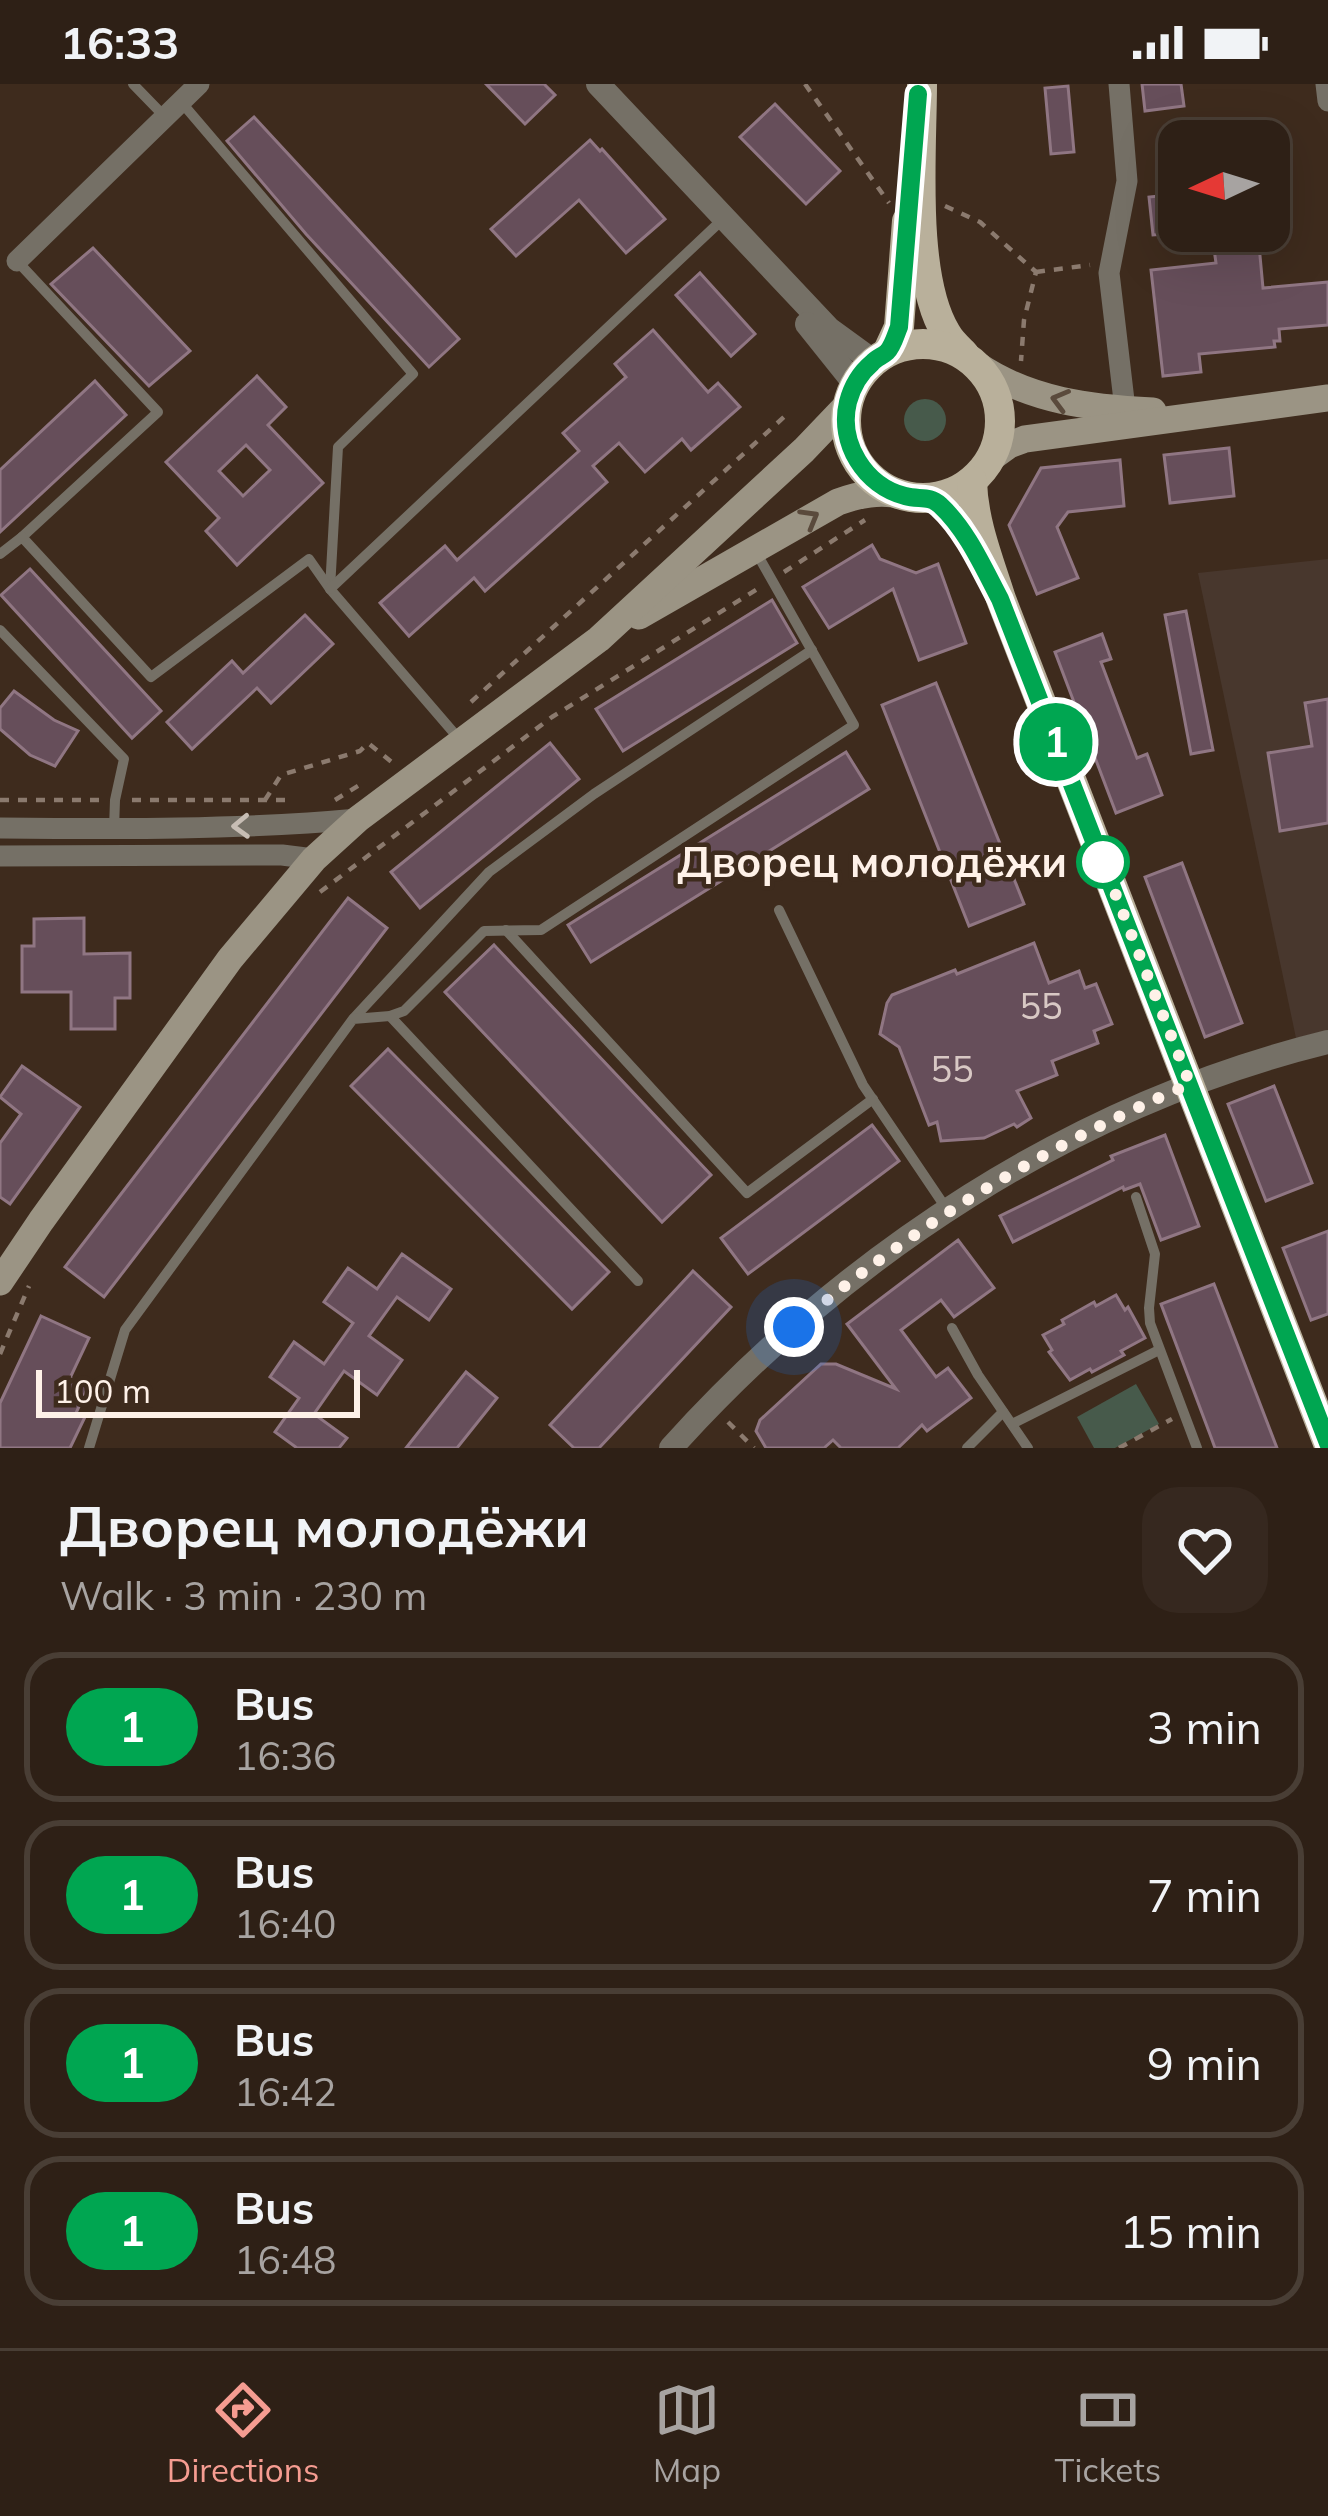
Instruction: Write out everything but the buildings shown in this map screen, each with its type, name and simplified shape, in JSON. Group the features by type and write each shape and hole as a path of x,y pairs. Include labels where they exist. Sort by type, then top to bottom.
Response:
{"main road":[{"path":"921,84 922,231 935,311 946,335 996,393 1000,409 1000,426 982,470 980,530 1000,599 1328,1443"},
{"path":"599,639 804,450 899,327 921,84"},
{"path":"1000,599 966,536 944,508 869,476 857,461 846,424 866,375 919,343 950,347 1021,389 1070,404 1217,414"},
{"path":"0,1282 230,959 314,859 454,733 599,639 850,498 879,491 917,497 960,489 1009,445 1025,439 1328,398"}],"street":[{"path":"17,261 200,84"},
{"path":"1120,84 1127,181 1109,273 1125,410"},
{"path":"1326,84 1328,101"},
{"path":"612,89 723,220 829,329 866,375"},
{"path":"0,828 114,829 358,819"},
{"path":"0,856 282,855 314,859"},
{"path":"671,1448 756,1361 833,1294 948,1211 1044,1153 1190,1084 1328,1042"}],"lane":[{"path":"134,84 173,109 413,374 338,447 331,589"},
{"path":"331,589 723,220"},
{"path":"0,554 158,412 17,261"},
{"path":"22,537 151,676 309,560 454,733"},
{"path":"353,1019 404,1011 484,931 541,930 854,725 755,550"},
{"path":"0,630 124,759 114,829"},
{"path":"89,1448 125,1330 353,1019 489,872 595,794 812,650"},
{"path":"779,910 863,1084 948,1211"},
{"path":"506,930 747,1193 873,1099"},
{"path":"390,1016 638,1281"},
{"path":"1136,1197 1154,1246 1149,1315 1197,1448"},
{"path":"952,1328 1028,1448"},
{"path":"1012,1424 1160,1350"},
{"path":"967,1448 1003,1412"}],"path":[{"path":"805,84 893,207"},
{"path":"942,205 980,222 1036,272 1098,265"},
{"path":"1021,362 1024,320 1036,272"},
{"path":"454,733 784,417"},
{"path":"308,902 552,717 870,518"},
{"path":"265,800 281,775 359,751 368,742 394,764 379,773"},
{"path":"332,801 363,782"},
{"path":"0,800 310,801"},
{"path":"0,1354 34,1272"},
{"path":"711,1405 754,1448"},
{"path":"1119,1448 1183,1412"}],"shaded area":[{"path":"1328,559 1328,1030 1296,1038 1198,573"}],"green space":[{"path":"925,399 940,405 946,420 940,435 925,441 910,435 904,420 910,405"},
{"path":"1136,1384 1159,1424 1115,1448 1094,1448 1077,1417"}],"bus line":[{"name":"1","path":"918,94 899,327 888,351 855,383 847,405 849,444 869,476 885,488 902,496 932,498 944,508 966,536 1000,599 1328,1443"}],"place":[{"name":"Дворец молодёжи","path":"1103,862"}],"route":[{"path":"794,1327 873,1263 979,1191 1090,1129 1190,1084 1097,847 1103,862"}]}
